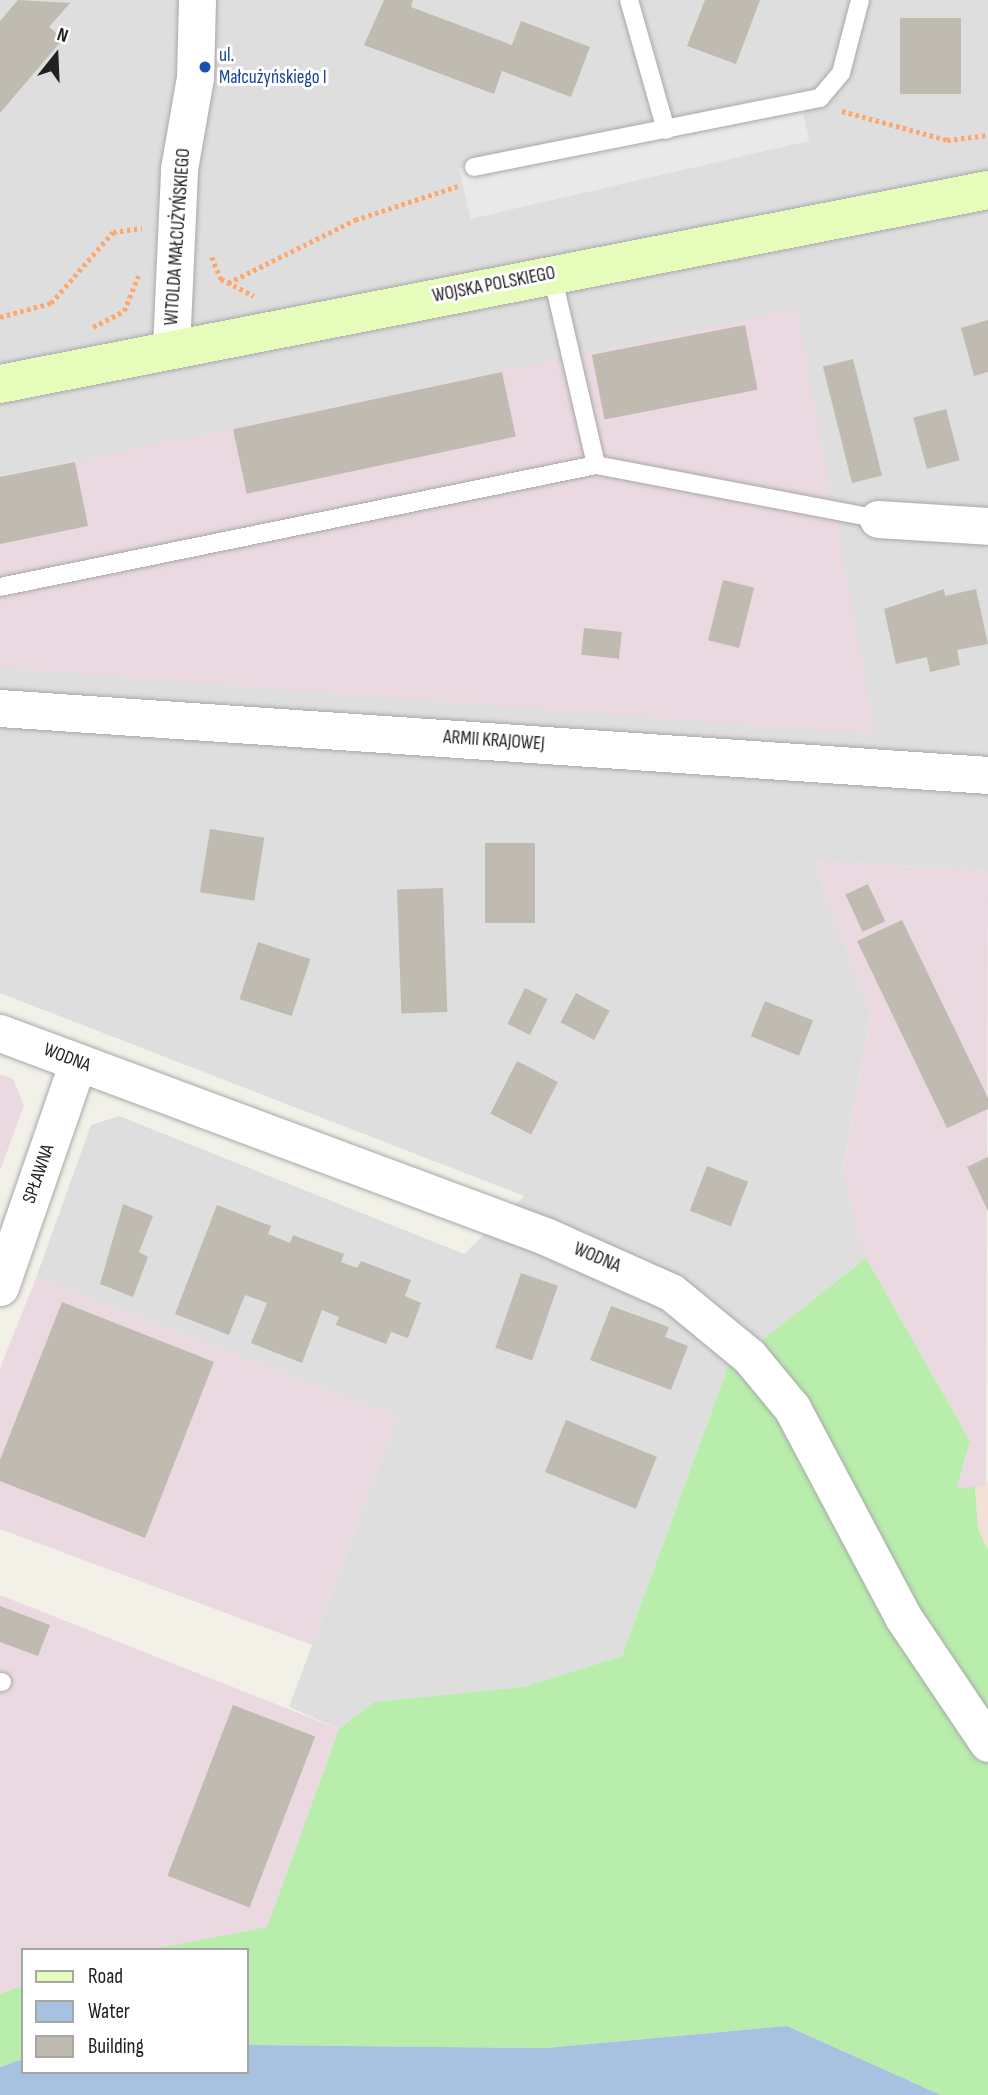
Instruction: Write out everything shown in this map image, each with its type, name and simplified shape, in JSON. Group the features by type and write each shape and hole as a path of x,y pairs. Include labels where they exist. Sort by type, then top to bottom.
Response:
{"street":[{"name":"WITOLDA MAŁCUŻYŃSKIEGO","path":"171,348 179,169 195,77 197,0"},
{"name":"WOJSKA POLSKIEGO","path":"0,384 171,348 988,190"},
{"path":"878,519 988,526"},
{"name":"ARMII KRAJOWEJ","path":"0,708 988,775"},
{"name":"WODNA","path":"0,1033 545,1236 671,1292 709,1320 792,1408 902,1617 988,1743"},
{"name":"SPŁAWNA","path":"0,1287 78,1062"}],"lane":[{"path":"629,0 666,130"},
{"path":"474,167 820,98 841,73 860,0"},
{"path":"552,274 596,465"},
{"path":"0,587 596,465 878,519"}],"path":[{"path":"820,98 834,108 947,141 988,135"},
{"path":"228,284 355,220 461,185 474,167"},
{"path":"149,239 151,217"},
{"path":"0,317 51,303 113,232 150,228"},
{"path":"90,329 124,311 143,262"}],"shaded area":[{"path":"0,0 988,0 988,871 814,861 871,1014 843,1168 866,1258 728,1367 622,1656 523,1687 374,1702 339,1729 289,1707 397,1417 36,1278 91,1125 119,1116 464,1254 524,1196 0,993"},
{"path":"798,90 810,141 471,219 459,168"},
{"path":"797,309 876,735 0,668 0,477"},
{"path":"814,861 988,871 986,1486 957,1489 970,1441 866,1258 843,1169 871,1014"},
{"path":"0,1074 13,1079 24,1105 0,1171"},
{"path":"36,1278 397,1417 312,1645 0,1529 0,1368"},
{"path":"988,1478 988,1550 978,1529 975,1487 986,1486"},
{"path":"0,1595 339,1729 267,1927 168,1948 21,1948 21,1986 0,1994"}],"green space":[{"path":"866,1258 970,1441 957,1488 975,1487 978,1529 988,1550 988,2095 941,2095 787,2026 546,2048 248,2045 248,1948 158,1948 267,1927 339,1729 374,1702 523,1687 622,1656 728,1367"},
{"path":"21,1986 21,2060 0,2067 0,1994"}],"water":[{"path":"787,2026 941,2095 0,2095 0,2067 21,2060 21,2074 248,2074 248,2045 546,2048"}],"building":[{"path":"18,0 70,3 49,27 63,39 0,113 0,21"},
{"path":"384,0 413,0 411,7 512,45 521,21 590,47 571,97 502,71 494,94 364,45"},
{"path":"705,0 760,0 736,64 687,46"},
{"path":"900,18 961,18 961,94 900,94"},
{"path":"988,320 988,372 974,376 961,328"},
{"path":"745,325 758,390 604,420 592,355"},
{"path":"853,359 882,475 852,483 823,366"},
{"path":"502,372 516,437 247,494 233,429"},
{"path":"946,409 960,460 927,469 913,418"},
{"path":"75,462 88,526 0,544 0,477"},
{"path":"723,580 754,588 739,648 708,640"},
{"path":"944,589 945,596 976,589 988,644 957,650 960,665 930,672 927,657 896,664 884,609"},
{"path":"584,628 622,632 619,659 581,655"},
{"path":"210,829 264,838 254,901 200,892"},
{"path":"485,843 535,843 535,923 485,923"},
{"path":"868,884 885,921 863,932 845,895"},
{"path":"443,888 447,1012 401,1014 397,890"},
{"path":"902,920 988,1098 988,1109 947,1128 857,941"},
{"path":"258,942 310,959 292,1016 239,999"},
{"path":"525,988 547,999 530,1035 507,1024"},
{"path":"576,993 610,1011 594,1040 561,1022"},
{"path":"765,1001 813,1020 799,1056 751,1036"},
{"path":"517,1061 558,1082 531,1134 490,1114"},
{"path":"988,1157 988,1211 967,1167"},
{"path":"707,1166 748,1182 731,1227 690,1211"},
{"path":"123,1204 153,1216 139,1252 148,1257 133,1297 100,1284"},
{"path":"217,1205 271,1226 268,1234 290,1243 293,1235 344,1254 341,1262 357,1268 361,1261 411,1280 405,1296 421,1303 408,1338 391,1332 386,1344 336,1325 339,1317 322,1310 302,1363 251,1343 267,1303 245,1295 229,1335 175,1314"},
{"path":"521,1273 558,1286 532,1360 495,1348"},
{"path":"62,1302 214,1362 145,1538 0,1481 0,1460"},
{"path":"611,1306 669,1327 665,1337 688,1346 671,1390 590,1360"},
{"path":"566,1420 657,1457 636,1509 545,1472"},
{"path":"0,1606 50,1625 38,1656 0,1642"},
{"path":"233,1705 315,1737 250,1907 167,1876"}],"place":[{"name":"ul. Małcużyńskiego I","path":"205,67"}]}
